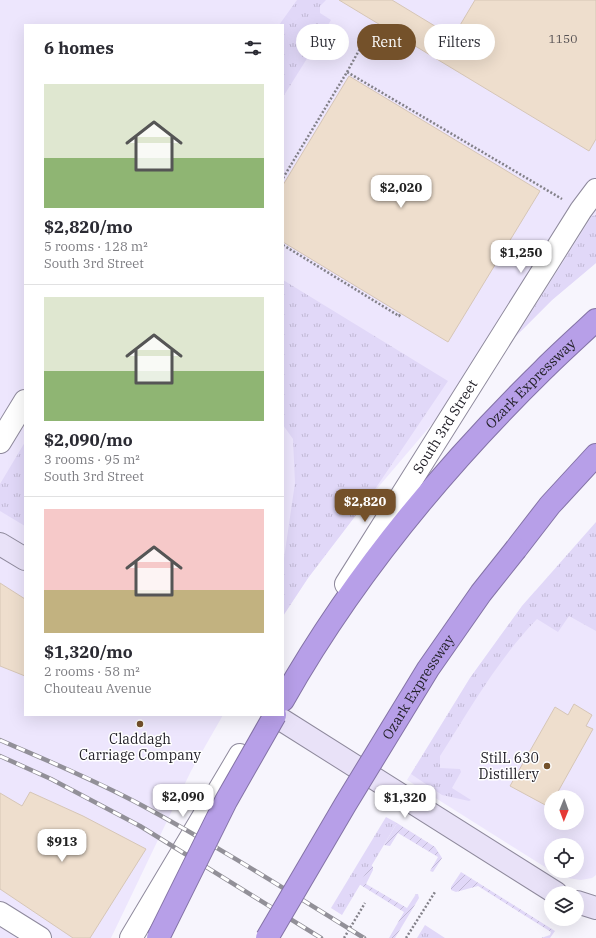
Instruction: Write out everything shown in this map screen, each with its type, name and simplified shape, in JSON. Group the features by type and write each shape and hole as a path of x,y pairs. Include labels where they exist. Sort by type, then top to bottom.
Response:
{"highway":[{"name":"Ozark Expressway","path":"284,698 340,610 385,546 434,486 543,370 596,320"},
{"name":"Ozark Expressway","path":"267,938 428,669 486,587 550,505 596,455"},
{"path":"158,938 226,801 273,716"}],"street":[{"name":"South 3rd Street","path":"284,682 476,380 581,210 596,190"},
{"path":"0,442 24,403"},
{"path":"0,544 24,558"},
{"path":"131,938 263,716"},
{"path":"276,716 545,886"},
{"path":"584,904 596,908"},
{"path":"0,913 40,938"}],"path":[{"path":"284,176 357,54"},
{"path":"347,72 566,201"},
{"path":"284,246 400,316 401,313"},
{"path":"406,938 435,892"},
{"path":"344,938 365,903"}],"shaded area":[{"path":"0,0 596,0 596,263 552,300 455,397 369,498 308,578 284,614 284,24 24,24 24,716 222,716 191,771 111,938 0,938"},
{"path":"535,591 596,628 596,875 592,878 581,880 568,878 584,878 584,838 544,838 544,867 407,780 470,678 522,606"}],"green space":[{"path":"297,0 326,0 320,6 320,13 331,20 329,24 296,24 296,60 306,60 284,95 284,24 280,24"},
{"path":"596,215 596,263 552,300 517,335 592,216"},
{"path":"284,281 448,381 369,498 308,578 284,614 284,558 295,483 293,439 284,426"},
{"path":"24,444 24,525 0,511 0,484"},
{"path":"596,522 596,631 569,616 558,632 537,619 523,634 497,668 440,756 440,768 460,769 461,772 452,788 471,800 469,801 442,795 411,774 470,678 522,606"},
{"path":"386,817 397,823 342,915 331,908"},
{"path":"397,823 435,847 442,858 433,872 430,871 438,857 398,833 390,846 384,845"},
{"path":"371,865 373,870 366,884 407,908 416,894 418,894 419,898 395,938 389,938 404,912 359,884"},
{"path":"461,872 544,924 544,926 547,926 555,931 550,938 541,938 550,935 551,932 478,886 456,892 451,890 451,887"},
{"path":"425,925 445,938 417,938"}],"building":[{"path":"339,0 392,0 432,24 424,24 424,51 416,47 416,24 379,24"},
{"path":"475,0 596,0 596,139 589,151 438,60 495,60 495,24 461,24"},
{"path":"349,76 540,191 448,342 284,243 284,183"},
{"path":"0,583 24,598 24,676 0,666"},
{"name":"StilL 630 Distillery","path":"574,704 592,715 586,726 593,729 559,790 544,790 544,804 510,786 555,707 568,715"},
{"path":"30,792 83,816 146,849 90,938 73,938 0,889 0,793 22,806"}],"railway":[{"path":"0,740 90,780 143,806 227,854 364,938"},
{"path":"0,756 51,779 140,826 321,938"}],"place":[{"name":"Claddagh Carriage Company","path":"140,724"},
{"name":"StilL 630 Distillery","path":"547,766"}]}
